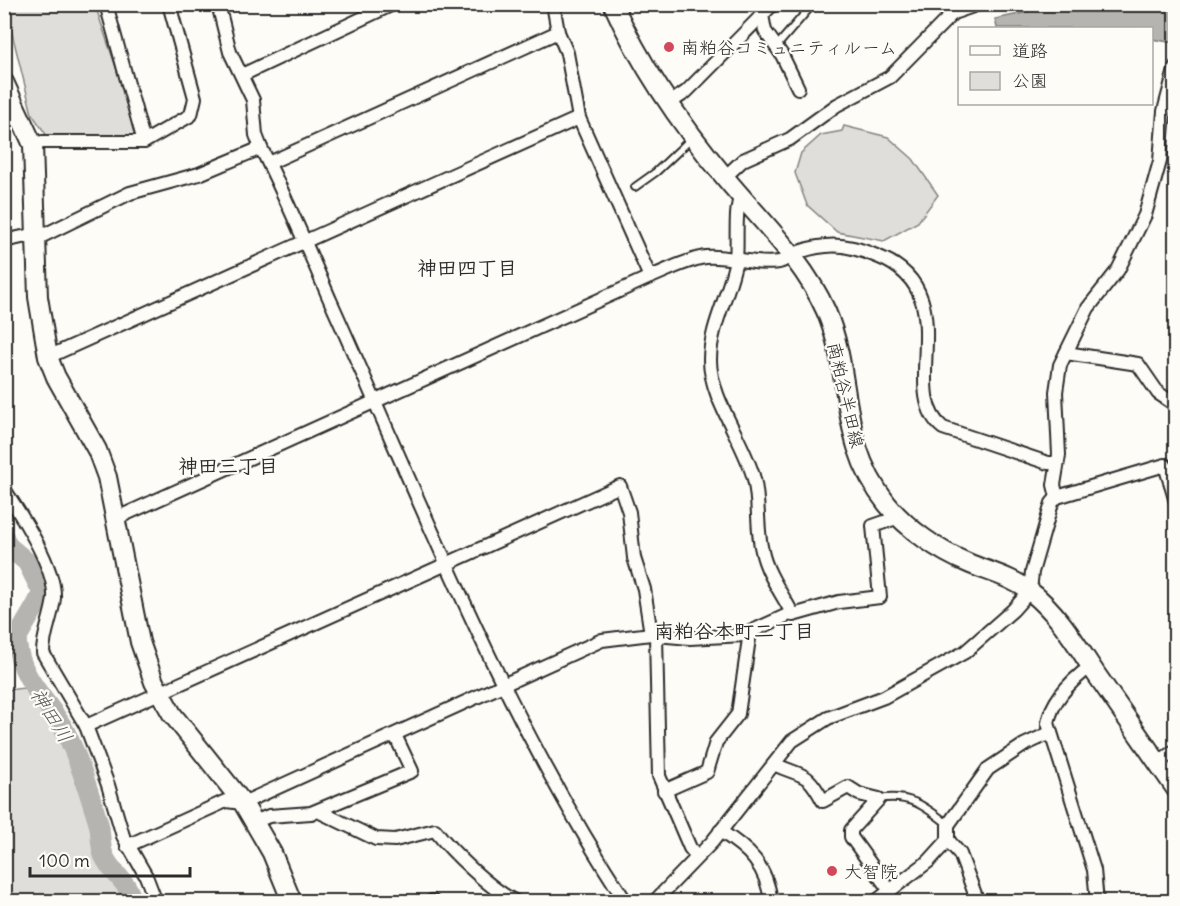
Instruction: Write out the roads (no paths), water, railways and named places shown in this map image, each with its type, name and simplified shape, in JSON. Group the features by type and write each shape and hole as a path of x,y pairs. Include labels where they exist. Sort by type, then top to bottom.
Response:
{"main road":[{"name":"南粕谷半田線","path":"613,4 639,58 668,104 724,177 792,255 827,314 837,352 848,415 861,458 878,491 899,517 938,546 964,561 1005,576 1030,591 1062,622 1176,789"},
{"path":"4,82 33,145 40,319 48,357 56,377 97,450 112,493 140,642 159,692 172,714 243,803 272,853 292,901"}],"street":[{"path":"106,4 144,142"},
{"path":"33,145 42,142 144,142 184,121 194,107 192,86 169,4"},
{"path":"218,4 230,52 253,100 256,135 261,148 447,563 503,685 588,844 626,902"},
{"path":"242,75 393,4"},
{"path":"553,4 558,32 567,53 579,118 650,278"},
{"path":"668,104 686,92 774,4"},
{"path":"724,177 743,160 790,139 837,105 890,77 953,13 979,4"},
{"path":"991,4 1001,4"},
{"path":"762,15 765,31 782,55 798,88"},
{"path":"269,163 558,32"},
{"path":"1057,497 1054,485 1057,463 1056,392 1060,365 1088,308 1118,270 1145,215 1156,181 1164,111 1176,66"},
{"path":"48,357 579,118"},
{"path":"4,241 36,236 130,193 199,174 261,148"},
{"path":"741,197 737,203 739,231 736,260 727,297 713,338 710,361 718,396 742,444 754,480 762,552 794,615 839,602 880,597 873,526 899,517"},
{"path":"117,518 650,278 705,257 780,262 804,249 827,246 848,247 881,258 907,273 914,281 924,312 927,405 934,421 943,428 1048,464 1057,463"},
{"path":"1066,353 1138,364 1158,393 1176,405"},
{"path":"654,902 720,831 792,741 811,727 884,697 965,652 1030,591 1032,572 1052,503 1057,497 1165,465 1176,502"},
{"path":"86,726 620,486 629,512 634,558 654,634 659,776 690,848 697,856"},
{"path":"4,489 22,519 53,584 54,601 42,653 86,726 127,846 146,876 156,902"},
{"path":"127,846 226,801 243,803 602,640 654,634 696,638 744,635 792,612"},
{"path":"664,790 707,772 716,742 738,714 750,632"},
{"path":"1091,666 1071,684 1050,713 1050,733 1094,870 1096,902"},
{"path":"978,902 960,854 948,840 948,825 987,769 1024,745 1050,733"},
{"path":"254,822 268,816 318,810 412,771 395,735"},
{"path":"1157,762 1176,750"},
{"path":"774,765 801,772 808,777 823,801 848,787 859,794 879,799 851,830 851,837 890,891"},
{"path":"318,810 376,839 395,840 435,830 458,857 491,886 516,902"},
{"path":"720,831 751,853 764,871 771,902"},
{"path":"874,902 929,861 948,840"}],"lane":[{"path":"775,47 813,4"},
{"path":"635,187 656,172 693,137"},
{"path":"879,799 897,796 925,807 948,825"}],"waterway":[{"name":"神田川","path":"4,537 8,546 27,562 42,592 17,640 24,669 65,731 84,777 99,825 104,856 124,883 132,902"}],"place":[{"name":"南粕谷コミュニティルーム","path":"669,47"},
{"name":"大智院","path":"832,871"}],"district":[{"name":"神田四丁目","path":"467,267"},
{"name":"神田三丁目","path":"228,465"},
{"name":"南粕谷本町二丁目","path":"734,630"}]}
